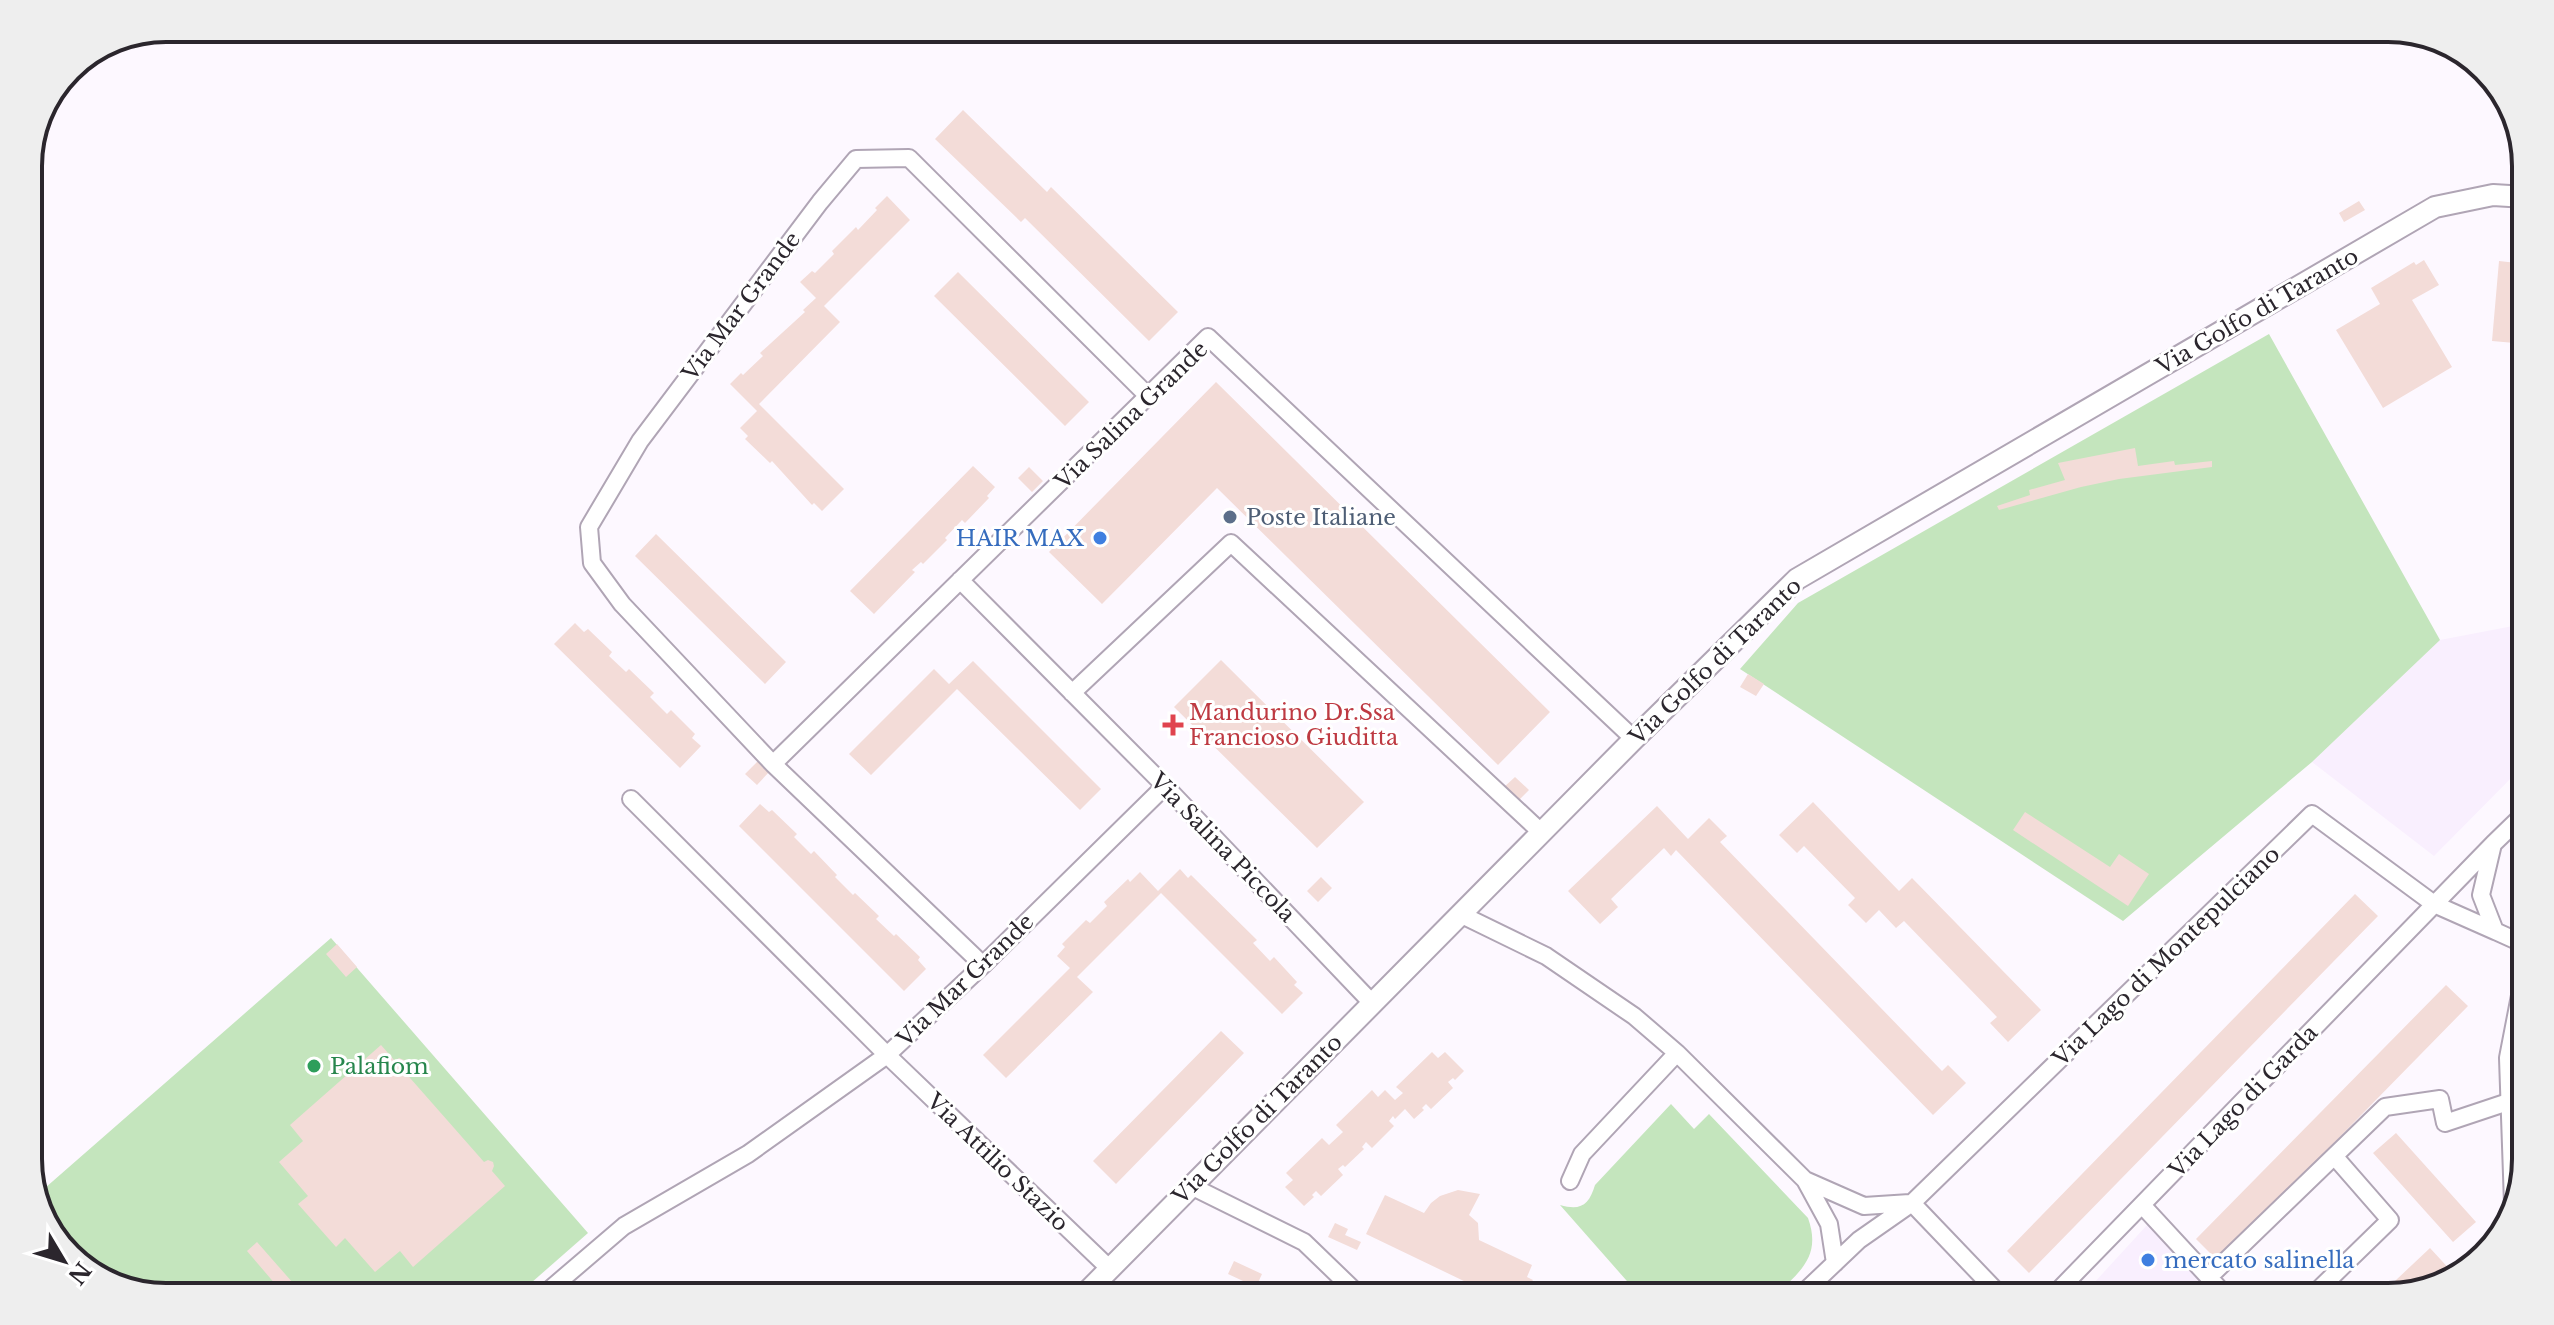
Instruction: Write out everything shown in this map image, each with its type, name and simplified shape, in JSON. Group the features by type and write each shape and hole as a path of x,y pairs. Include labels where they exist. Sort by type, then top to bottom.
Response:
{"street":[{"name":"Via Mar Grande","path":"773,764 622,604 592,563 589,527 640,441 820,202 856,159 909,158 1148,396"},
{"name":"Via Golfo di Taranto","path":"1096,1283 1634,739 1797,579 2435,207 2493,195 2512,196"},
{"name":"Via Salina Grande","path":"773,764 1208,337 1634,739"},
{"path":"1072,693 1231,543 1542,833"},
{"name":"Via Salina Piccola","path":"960,580 1165,786 1372,1003"},
{"path":"773,764 983,965"},
{"name":"Via Mar Grande","path":"631,799 887,1055 1165,786"},
{"name":"Via Lago di Montepulciano","path":"1814,1283 1859,1240 1912,1203 2312,814 2434,904"},
{"name":"Via Lago di Garda","path":"2066,1283 2512,826"},
{"path":"2493,844 2481,895 2495,931"},
{"path":"2434,904 2512,939"},
{"path":"1462,915 1546,956 1634,1016 1677,1053 1805,1180 1829,1224 1835,1263"},
{"path":"2512,1048 2512,1127"},
{"path":"1570,1181 1582,1154 1677,1053"},
{"path":"557,1283 624,1226 748,1154 887,1055"},
{"name":"Via Attilio Stazio","path":"887,1055 1110,1269"},
{"path":"2209,1277 2385,1107 2440,1099 2445,1123 2511,1101"},
{"path":"2325,1283 2390,1220 2335,1157"},
{"path":"1805,1180 1864,1206 1912,1203 1989,1283"},
{"name":"Via Golfo di Taranto","path":"1191,1186 1304,1242 1346,1283"},
{"path":"2142,1205 2214,1283"}],"shaded area":[{"path":"2512,626 2512,777 2434,856 2312,762 2440,640"},
{"name":"mercato salinella","path":"2148,1224 2203,1283 2094,1283"}],"green space":[{"path":"2269,334 2440,640 2312,762 2123,921 1740,669 1798,603"},
{"name":"Palafiom","path":"331,938 588,1233 531,1283 166,1283 142,1281 104,1266 104,1221 59,1221 45,1188"},
{"path":"1671,1104 1694,1129 1709,1114 1808,1218 1812,1232 1810,1254 1787,1283 1629,1283 1560,1205 1583,1205 1595,1185"}],"building":[{"path":"963,110 1047,192 1051,187 1178,312 1149,341 1025,218 1021,222 935,139"},
{"path":"887,196 910,220 824,306 840,322 759,404 844,489 822,511 814,503 812,505 772,461 770,463 745,439 748,436 740,428 757,411 730,384 763,356 760,353 816,298 800,282 812,271 815,273 834,254 832,251 856,227 858,230"},
{"path":"2359,201 2365,210 2344,222 2339,213"},
{"path":"2424,260 2439,285 2412,300 2452,367 2383,408 2336,330 2380,304 2371,288 2414,262 2416,265"},
{"path":"2499,261 2512,262 2512,343 2492,341"},
{"path":"958,272 1089,402 1065,426 934,296"},
{"path":"1216,382 1550,712 1498,765 1217,488 1102,604 1049,552"},
{"path":"2135,448 2138,466 2174,461 2175,465 2212,461 2212,467 2119,479 1999,510 1997,506 2030,495 2029,490 2065,480 2058,463"},
{"path":"973,466 995,487 987,496 989,498 965,523 962,520 923,564 921,562 912,570 915,572 874,614 850,591"},
{"path":"1029,467 1043,481 1032,492 1018,478"},
{"path":"656,534 786,662 765,684 635,556"},
{"path":"575,623 584,632 588,629 612,652 609,656 626,672 629,669 654,693 650,697 667,714 671,710 695,734 692,738 701,746 680,768 554,644"},
{"path":"1221,660 1364,802 1317,848 1174,707"},
{"path":"973,661 1101,789 1080,810 957,689 871,775 849,754 934,669 949,684"},
{"path":"1748,674 1764,684 1756,696 1740,687"},
{"path":"759,760 770,771 757,785 745,774"},
{"path":"1515,777 1529,790 1517,802 1503,788"},
{"path":"1813,802 1899,891 1912,878 2041,1010 2008,1042 1990,1023 1997,1017 1904,921 1896,928 1879,910 1866,923 1848,905 1855,898 1804,846 1797,853 1779,835"},
{"path":"760,804 769,812 772,810 797,834 794,837 811,854 814,851 853,895 855,893 879,916 876,919 920,957 918,960 926,969 904,991 739,826"},
{"path":"1657,806 1688,839 1709,818 1727,836 1720,842 1942,1071 1948,1065 1966,1083 1933,1115 1676,850 1671,856 1664,848 1611,899 1618,907 1600,924 1568,891"},
{"path":"2025,812 2110,867 2119,854 2149,874 2128,906 2013,830"},
{"path":"1180,869 1188,878 1191,875 1257,940 1253,943 1270,961 1274,957 1303,993 1282,1014 1161,893 1077,977 1093,992 1006,1078 983,1055 1070,968 1057,956 1065,947 1062,944 1086,920 1090,923 1107,906 1104,902 1128,879 1130,882 1140,872 1158,891"},
{"path":"1321,877 1332,888 1318,902 1307,891"},
{"path":"2355,894 2378,916 2029,1273 2007,1251"},
{"path":"337,944 357,967 346,977 326,954"},
{"path":"2446,985 2468,1006 2218,1261 2196,1239"},
{"path":"1221,1031 1244,1053 1116,1184 1093,1161"},
{"name":"Palafiom","path":"381,1045 395,1061 399,1058 404,1060 403,1070 484,1162 493,1162 492,1171 505,1186 413,1267 400,1251 375,1272 345,1238 336,1247 298,1204 308,1196 279,1162 303,1141 290,1125"},
{"path":"1432,1052 1438,1058 1445,1052 1464,1071 1448,1082 1453,1088 1431,1109 1426,1104 1414,1119 1405,1109 1395,1119 1393,1116 1389,1121 1394,1126 1372,1148 1366,1142 1362,1147 1364,1149 1345,1167 1343,1165 1338,1169 1343,1175 1321,1196 1316,1191 1304,1206 1285,1187 1293,1180 1286,1173 1322,1138 1329,1145 1343,1132 1336,1125 1372,1090 1378,1097 1385,1090 1395,1100 1403,1093 1396,1087"},
{"path":"2396,1133 2476,1222 2453,1242 2373,1153"},
{"path":"1458,1190 1480,1194 1469,1215 1478,1223 1479,1240 1532,1265 1527,1277 1533,1280 1531,1283 1468,1283 1366,1234 1385,1195 1424,1213 1440,1196"},
{"path":"1335,1223 1348,1229 1345,1235 1361,1242 1357,1250 1328,1237"},
{"path":"257,1242 293,1283 274,1283 247,1251"},
{"path":"2430,1248 2448,1267 2420,1279 2393,1283"},
{"path":"1234,1261 1262,1274 1258,1283 1247,1283 1228,1274"}],"place":[{"name":"Poste Italiane","path":"1230,517"},
{"name":"HAIR MAX","path":"1100,538"},
{"name":"Mandurino Dr.Ssa Francioso Giuditta","path":"1173,725"},
{"name":"Palafiom","path":"314,1066"},
{"name":"mercato salinella","path":"2148,1260"}]}
